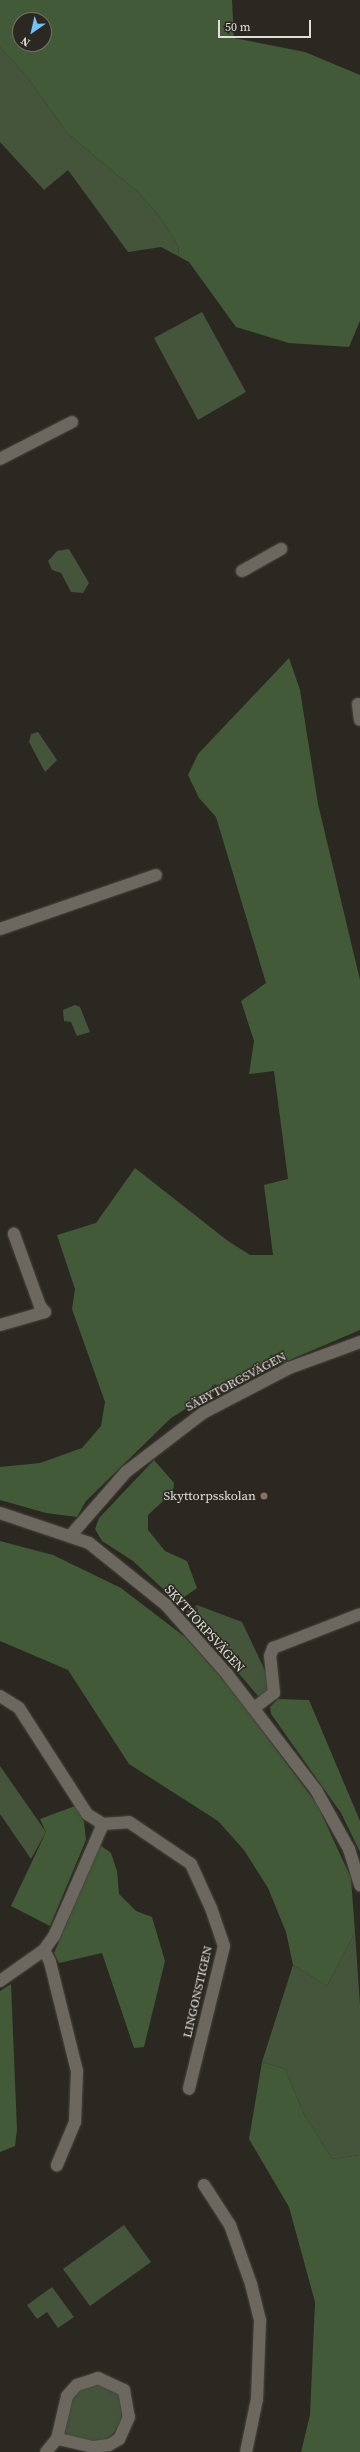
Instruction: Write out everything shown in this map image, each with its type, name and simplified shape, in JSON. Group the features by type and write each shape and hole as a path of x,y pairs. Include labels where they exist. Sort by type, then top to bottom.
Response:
{"street":[{"path":"0,459 72,422"},
{"path":"242,571 281,549"},
{"path":"358,704 360,720"},
{"path":"0,929 156,875"},
{"path":"0,1325 46,1312 40,1306 14,1234"},
{"name":"SÄBYTORGSVÄGEN","path":"71,1535 126,1472 203,1413 289,1368 360,1342"},
{"name":"SKYTTORPSVÄGEN","path":"0,1513 71,1535 89,1543 166,1605 182,1621 254,1708 337,1823 360,1883"},
{"path":"254,1708 274,1693 270,1656 273,1648 360,1614"},
{"path":"0,1696 19,1708 87,1814 102,1824 54,1936 44,1950 0,1981"},
{"name":"LINGONSTIGEN","path":"102,1824 129,1822 190,1864 224,1946 190,2089"},
{"path":"44,1950 50,1962 77,2072 75,2122 57,2165"},
{"path":"204,2185 230,2225 251,2284 260,2321 257,2399 246,2452"},
{"path":"46,2452 57,2439 67,2396 76,2385 98,2378 124,2390 129,2417 119,2439 109,2445 93,2447 57,2439"}],"green space":[{"path":"0,0 232,0 234,38 305,52 360,75 360,321 349,347 289,343 236,327 189,262 178,256 179,248 161,218 138,192 68,134 24,73 0,47"},
{"path":"0,47 24,73 68,134 138,192 161,218 179,248 178,256 161,247 128,252 68,170 44,190 0,142"},
{"path":"202,312 246,392 198,420 154,338"},
{"path":"69,549 89,583 83,593 71,592 61,573 52,570 48,561 57,551"},
{"path":"289,658 300,690 318,804 360,980 360,1330 208,1395 171,1418 86,1501 77,1517 46,1513 0,1500 0,1467 40,1463 82,1448 101,1426 105,1402 72,1309 75,1289 57,1235 96,1223 135,1168 228,1241 250,1255 273,1255 264,1185 288,1179 274,1071 249,1074 254,1041 241,1001 266,983 216,817 199,798 188,775 198,754"},
{"path":"38,732 57,760 45,772 29,742 31,734"},
{"path":"75,1005 80,1007 90,1032 77,1036 71,1022 64,1021 63,1010"},
{"path":"154,1460 174,1483 173,1492 148,1515 148,1530 165,1551 187,1561 197,1588 177,1602 133,1561 102,1541 95,1529 99,1518"},
{"path":"0,1541 53,1555 121,1588 185,1637 227,1684 317,1804 351,1878 355,1932 327,1986 293,1965 286,1932 268,1888 244,1850 218,1821 129,1764 68,1670 0,1641"},
{"path":"197,1605 242,1622 269,1679 266,1695 258,1696 186,1612"},
{"path":"278,1699 309,1700 360,1821 360,1852 341,1813 271,1714 270,1707"},
{"path":"0,1766 46,1832 31,1859 0,1814"},
{"path":"75,1806 84,1822 86,1840 50,1926 11,1906 46,1832 40,1819"},
{"path":"100,1845 111,1853 117,1871 119,1894 136,1911 152,1917 165,1961 144,2047 134,2048 102,1953 59,1963 54,1953"},
{"path":"355,1932 360,2006 360,2155 332,2159 304,2114 285,2069 262,2062 293,1965 327,1986"},
{"path":"11,1984 17,2130 15,2146 0,2152 0,1991"},
{"path":"262,2062 285,2069 304,2114 332,2159 360,2155 360,2452 301,2452 310,2415 315,2302 289,2207 249,2139"},
{"path":"124,2225 151,2262 90,2306 63,2269"},
{"path":"52,2287 74,2317 58,2328 47,2312 37,2319 27,2305"},
{"path":"96,2380 119,2394 122,2419 114,2433 102,2442 65,2436 70,2399 77,2390"}],"place":[{"name":"Skyttorpsskolan","path":"264,1496"}]}
